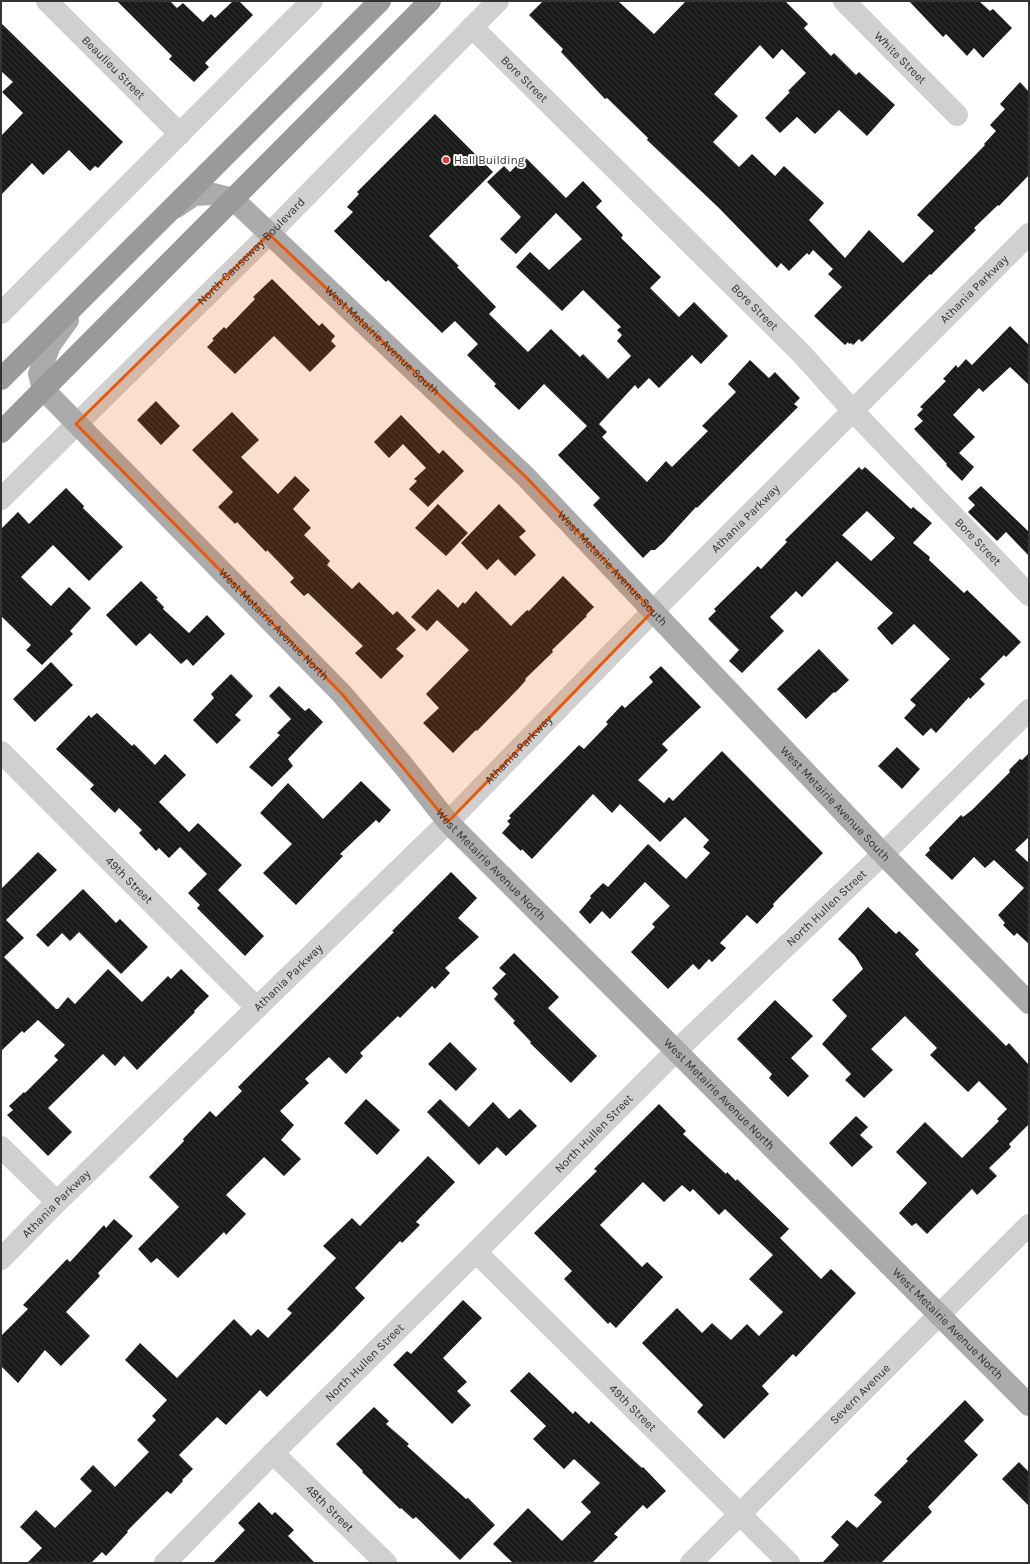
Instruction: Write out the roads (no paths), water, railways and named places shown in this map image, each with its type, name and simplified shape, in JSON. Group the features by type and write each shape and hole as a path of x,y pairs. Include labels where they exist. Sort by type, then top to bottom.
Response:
{"highway":[{"path":"1,379 380,1"},
{"path":"1,432 430,1"}],"main road":[{"path":"167,214 194,195 213,194 233,199"},
{"name":"West Metairie Avenue South","path":"233,199 526,477 883,854 1029,1004"},
{"path":"43,389 39,374 50,345 86,295"},
{"name":"West Metairie Avenue North","path":"43,389 342,694 402,764 448,822 938,1315 1029,1404"}],"street":[{"name":"Beaulieu Street","path":"47,1 180,134"},
{"path":"1,313 312,1"},
{"name":"North Causeway Boulevard","path":"1,499 269,234 498,1"},
{"name":"White Street","path":"844,1 956,115"},
{"name":"Bore Street","path":"472,27 801,353 852,411 1029,594"},
{"name":"Athania Parkway","path":"1,1259 57,1202 448,822 653,612 1029,234"},
{"name":"North Hullen Street","path":"165,1563 273,1453 676,1051 883,854 1029,710"},
{"name":"49th Street","path":"1,752 257,1008"},
{"path":"1,1147 57,1202"},
{"name":"Severn Avenue","path":"691,1563 1029,1225"},
{"name":"49th Street","path":"476,1252 789,1563"},
{"name":"48th Street","path":"273,1453 386,1563"}],"place":[{"name":"Hall Building","path":"446,160"}]}
